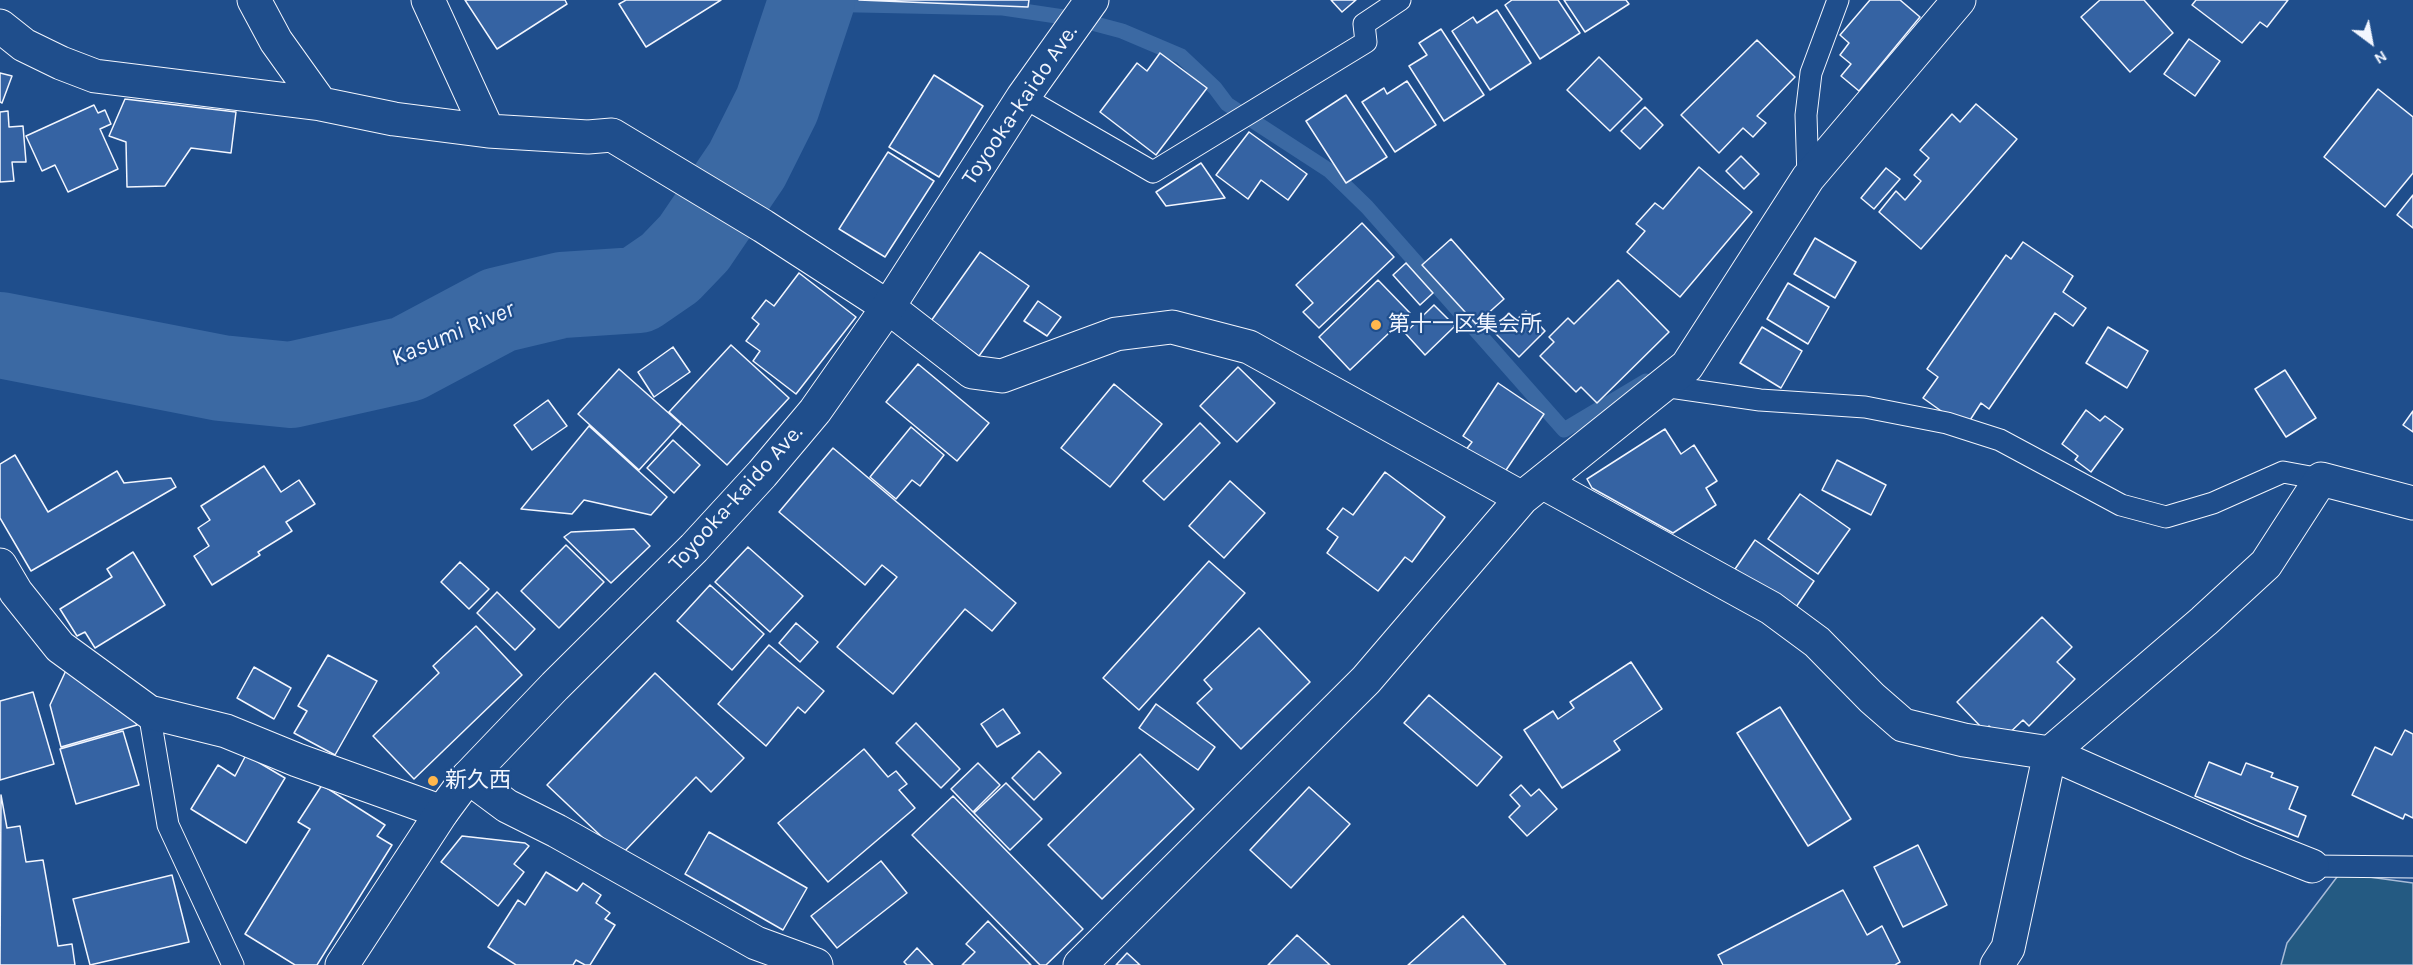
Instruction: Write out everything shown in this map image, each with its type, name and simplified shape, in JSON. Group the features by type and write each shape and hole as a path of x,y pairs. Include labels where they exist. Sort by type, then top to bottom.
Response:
{"street":[{"path":"254,0 276,41 321,104"},
{"path":"428,0 488,131"},
{"name":"Toyooka-kaido Ave.","path":"342,965 442,812 468,777 555,686 694,548 762,474 815,411 888,307 1023,97 1092,0"},
{"path":"1080,965 1366,680 1532,490 1687,366 1808,178 1959,0"},
{"path":"0,26 24,45 95,76 321,104 394,119 488,131 588,137 612,135 660,162 888,307 972,372 1002,376 1116,334 1172,327 1249,347 1772,608 1817,642 1872,698 1903,725 1964,740 2050,753 2248,841 2312,866"},
{"path":"1997,965 2008,948 2050,753 2204,621 2266,564 2321,479 2413,503"},
{"path":"5,584 60,647 149,712 226,731 297,760 442,812"},
{"path":"468,777 507,806 557,831 756,943 816,965"}],"lane":[{"path":"1023,97 1153,172 1366,42 1364,24 1400,0"},
{"path":"1808,178 1806,115 1811,74 1838,0"},
{"path":"1663,386 1760,400 1865,407 1947,423 2000,440 2121,505 2166,517 2213,503 2283,472 2321,479"},
{"path":"149,712 168,825 233,965"},
{"path":"2312,866 2413,867"}],"shaded area":[{"path":"2340,873 2413,883 2413,965 2281,965 2287,943"}],"building":[{"path":"465,0 565,0 567,4 497,49"},
{"path":"626,0 721,0 646,47 619,4"},
{"path":"859,0 1029,0 1028,7"},
{"path":"1331,0 1356,0 1342,12"},
{"path":"1512,0 1558,0 1580,33 1540,59 1505,5"},
{"path":"1564,0 1626,0 1629,4 1585,32"},
{"path":"1870,0 1900,0 1920,17 1859,91 1841,76 1851,64 1840,55 1849,43 1840,35"},
{"path":"2100,0 2144,0 2173,33 2130,72 2081,17"},
{"path":"2196,0 2288,0 2267,27 2260,22 2242,43 2192,5"},
{"path":"1497,10 1531,63 1490,90 1452,31 1473,17 1477,23"},
{"path":"1441,29 1484,95 1444,121 1409,66 1427,55 1419,43"},
{"path":"2189,39 2220,61 2195,96 2164,74"},
{"path":"1757,40 1795,77 1757,116 1766,123 1753,137 1743,128 1719,153 1681,115"},
{"path":"1160,53 1207,88 1156,155 1100,112 1137,63 1147,71"},
{"path":"1599,57 1642,99 1610,131 1567,90"},
{"path":"0,73 12,76 2,103 0,102"},
{"path":"934,75 983,106 939,177 889,147"},
{"path":"1407,81 1436,125 1395,152 1362,102 1384,88 1387,94"},
{"path":"2378,89 2413,117 2413,173 2385,207 2324,157"},
{"path":"1346,95 1387,157 1346,183 1306,121"},
{"path":"125,99 236,112 231,153 191,148 165,186 127,187 126,142 109,136"},
{"path":"1976,104 2017,139 1921,249 1879,212 1896,191 1905,200 1921,181 1914,175 1929,158 1920,150 1952,114 1960,122"},
{"path":"94,105 98,113 105,110 111,124 100,129 118,169 68,192 55,165 42,171 26,136"},
{"path":"1645,107 1663,125 1640,149 1621,131"},
{"path":"8,111 9,127 23,126 26,162 12,162 14,181 0,182 0,112"},
{"path":"1249,132 1307,174 1288,200 1261,180 1248,199 1216,175"},
{"path":"888,152 934,181 885,257 839,229"},
{"path":"1741,156 1759,174 1744,189 1726,171"},
{"path":"1201,163 1225,198 1166,206 1156,192"},
{"path":"1699,167 1752,212 1680,297 1627,252 1645,231 1636,224 1655,203 1663,209"},
{"path":"1886,168 1900,179 1874,209 1861,198"},
{"path":"2413,195 2413,228 2397,215"},
{"path":"1362,223 1394,257 1319,328 1303,312 1313,303 1296,285"},
{"path":"1815,238 1856,262 1835,298 1794,274"},
{"path":"1451,239 1504,299 1476,324 1422,265"},
{"path":"2023,242 2073,276 2063,292 2086,308 2073,326 2055,313 1989,409 1981,403 1965,428 1923,398 1938,377 1927,369 2006,255 2011,259"},
{"path":"980,252 1029,286 979,356 931,321"},
{"path":"1406,263 1433,293 1420,305 1393,275"},
{"path":"799,273 856,317 796,394 753,361 760,351 746,341 759,324 752,318 766,300 774,306"},
{"path":"1378,280 1410,313 1350,370 1319,337"},
{"path":"1618,280 1669,332 1597,403 1581,387 1576,392 1540,356 1554,342 1549,337 1568,318 1574,324"},
{"path":"1788,283 1829,307 1808,344 1767,319"},
{"path":"1038,301 1061,317 1047,336 1024,321"},
{"path":"1434,305 1455,326 1425,355 1405,333"},
{"path":"1526,311 1545,331 1519,357 1491,329 1507,313 1515,321"},
{"path":"1762,327 1802,351 1781,388 1740,363"},
{"path":"2108,327 2148,351 2127,388 2086,363"},
{"path":"731,345 789,398 727,465 669,412"},
{"path":"673,347 690,372 654,397 638,372"},
{"path":"918,364 989,423 957,461 886,402"},
{"path":"1238,367 1275,403 1237,442 1200,406"},
{"path":"619,369 681,424 639,470 578,414"},
{"path":"2285,370 2316,418 2286,437 2255,389"},
{"path":"1498,383 1544,414 1502,476 1465,451 1472,442 1463,436"},
{"path":"1114,384 1162,424 1110,487 1061,448"},
{"path":"548,400 567,426 532,450 514,425"},
{"path":"2086,410 2100,421 2105,416 2123,429 2091,472 2075,460 2078,456 2062,444"},
{"path":"2413,411 2413,432 2403,425"},
{"path":"1200,423 1220,443 1164,500 1143,481"},
{"path":"589,426 667,497 651,515 584,500 572,514 521,509"},
{"path":"911,427 944,455 920,486 912,480 896,499 870,477"},
{"path":"1665,429 1681,454 1694,445 1717,481 1706,488 1716,505 1673,533 1592,488 1587,479"},
{"path":"673,440 700,465 674,493 647,468"},
{"path":"833,448 1016,603 992,631 965,609 893,694 837,647 897,577 882,565 865,585 779,512"},
{"path":"15,455 48,512 117,471 124,483 171,478 176,487 31,571 0,518 0,464"},
{"path":"1837,460 1886,485 1871,515 1822,490"},
{"path":"264,466 281,492 299,480 315,504 286,522 292,531 258,552 260,555 212,585 194,556 209,546 198,528 210,520 201,506"},
{"path":"1385,472 1445,517 1412,562 1405,557 1378,591 1327,553 1338,537 1327,529 1343,508 1353,515"},
{"path":"1230,481 1265,513 1224,558 1189,526"},
{"path":"1800,494 1850,529 1818,574 1768,539"},
{"path":"634,529 650,546 611,583 564,537 571,532"},
{"path":"1755,540 1814,581 1794,610 1735,569"},
{"path":"566,545 604,582 559,628 521,591"},
{"path":"748,547 803,596 770,632 715,582"},
{"path":"133,552 165,605 95,648 85,632 77,636 60,609 112,577 107,569"},
{"path":"1209,561 1245,593 1139,710 1103,678"},
{"path":"460,562 489,589 469,609 441,582"},
{"path":"710,585 764,634 732,670 677,621"},
{"path":"497,592 535,629 515,650 477,613"},
{"path":"2042,617 2072,647 2057,662 2075,679 2029,726 2023,720 2003,739 1989,726 1985,731 1957,702"},
{"path":"796,623 818,642 800,662 779,643"},
{"path":"476,626 522,675 414,779 373,736 439,673 433,666"},
{"path":"1259,628 1310,682 1241,749 1197,703 1212,689 1204,680"},
{"path":"769,645 824,691 805,713 798,707 766,746 718,704"},
{"path":"328,655 377,681 335,755 294,733 307,711 298,706"},
{"path":"1631,662 1662,709 1614,741 1620,750 1562,788 1524,730 1553,711 1558,719 1574,708 1570,702"},
{"path":"68,666 128,708 137,725 61,747 50,705"},
{"path":"254,667 291,688 274,719 237,698"},
{"path":"655,673 744,758 711,792 696,777 621,855 547,785"},
{"path":"33,692 54,764 0,780 0,701"},
{"path":"1429,695 1502,757 1477,786 1404,723"},
{"path":"1156,704 1215,747 1198,770 1139,728"},
{"path":"1780,707 1851,819 1808,846 1737,733"},
{"path":"1003,709 1020,733 997,747 981,724"},
{"path":"916,723 960,769 941,788 896,743"},
{"path":"2405,730 2413,734 2413,818 2405,814 2403,819 2352,795 2375,747 2392,755"},
{"path":"123,731 139,785 76,804 60,749"},
{"path":"864,749 888,777 896,771 907,784 899,790 915,808 828,882 778,823"},
{"path":"1039,751 1061,773 1034,800 1012,778"},
{"path":"1140,754 1194,809 1102,899 1048,845"},
{"path":"246,755 285,778 246,843 191,809 218,765 235,776"},
{"path":"2209,762 2241,775 2246,763 2273,773 2271,777 2298,787 2289,809 2306,816 2298,837 2195,796"},
{"path":"978,763 1000,785 973,812 951,789"},
{"path":"1006,783 1042,819 1010,850 974,813"},
{"path":"322,785 385,825 377,836 392,845 317,965 295,965 245,934 310,829 298,822"},
{"path":"1521,785 1531,796 1539,789 1557,809 1527,836 1509,817 1520,806 1510,795"},
{"path":"1309,787 1350,824 1291,888 1250,850"},
{"path":"1,795 7,828 20,826 26,862 43,860 58,946 72,944 75,965 0,965"},
{"path":"953,796 1083,929 1046,965 1040,965 912,835"},
{"path":"709,832 807,888 783,930 685,874"},
{"path":"462,836 525,843 529,846 514,864 524,872 498,906 441,862"},
{"path":"1918,845 1947,905 1903,927 1874,867"},
{"path":"881,861 907,893 837,948 811,916"},
{"path":"546,872 577,891 583,883 601,895 596,903 610,913 605,919 615,925 590,965 576,960 573,965 516,965 488,947 518,900 525,905"},
{"path":"172,875 189,942 90,965 73,899"},
{"path":"1843,890 1867,935 1882,926 1900,962 1895,965 1723,965 1718,955"},
{"path":"1463,916 1506,965 1408,965"},
{"path":"988,921 1031,965 962,965 975,952 966,944"},
{"path":"1297,935 1330,965 1268,965"},
{"path":"917,948 933,965 907,965 904,962"},
{"path":"1127,953 1140,965 1116,965"}],"waterway":[{"name":"Kasumi River","path":"0,335 221,378 291,385 407,359 499,310 562,295 638,290 670,268 694,243 747,165 777,105 812,0"},
{"path":"811,4 1003,8 1077,19 1122,31 1181,56 1215,88 1227,104 1330,171 1367,207 1564,430 1646,381"}],"place":[{"name":"第十一区集会所","path":"1376,325"},
{"name":"新久西","path":"433,781"}]}
